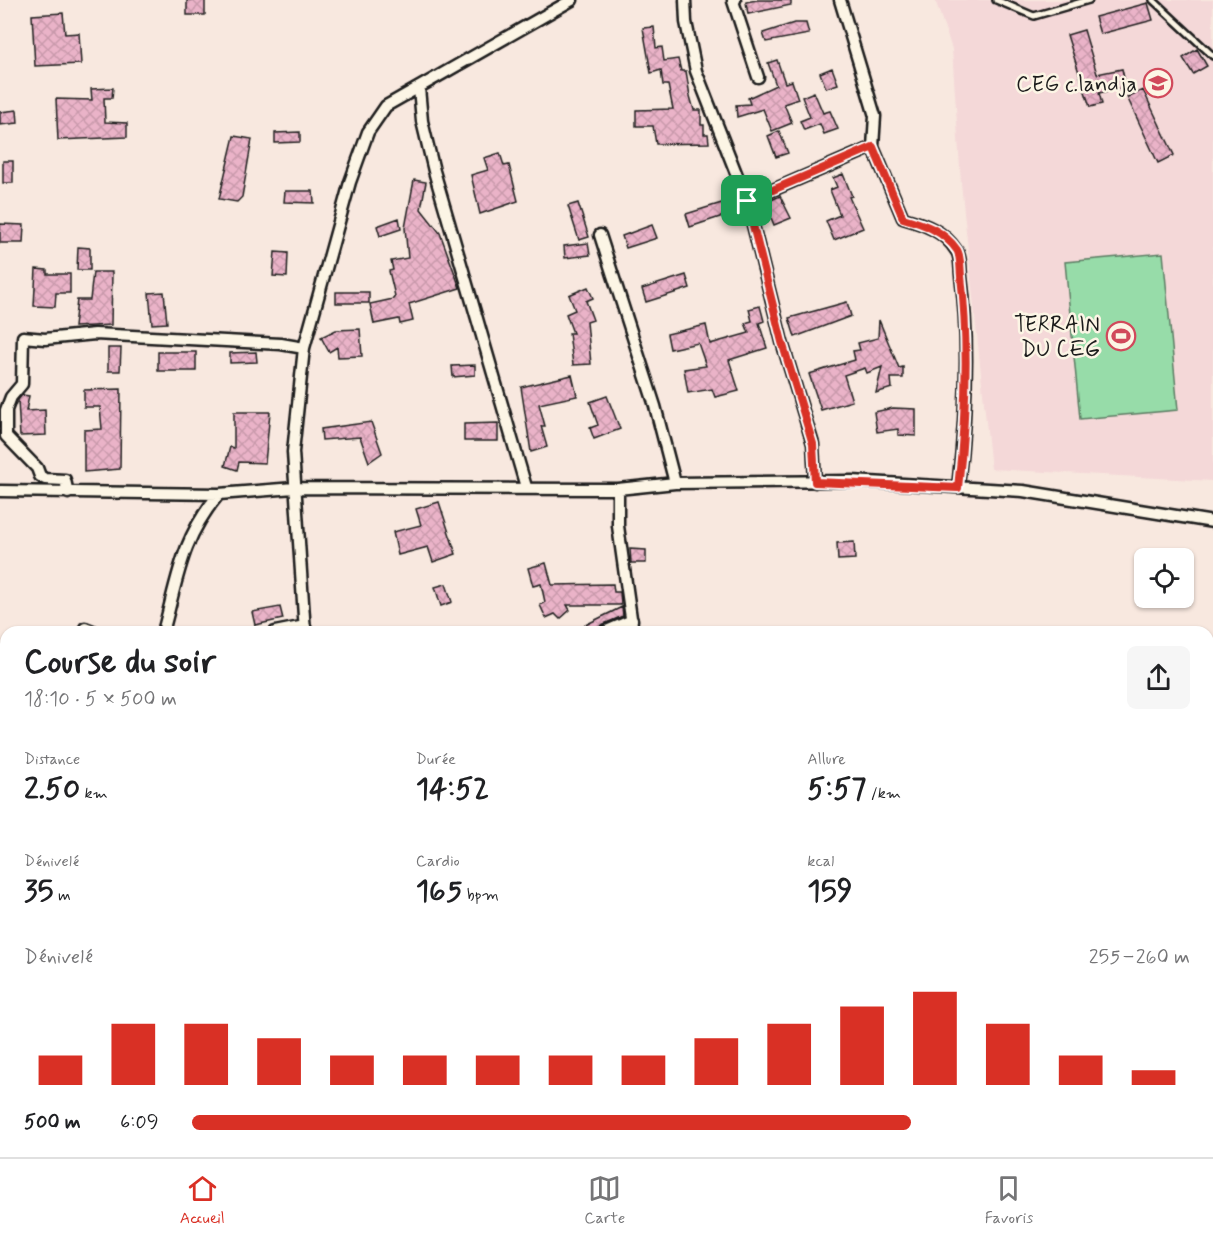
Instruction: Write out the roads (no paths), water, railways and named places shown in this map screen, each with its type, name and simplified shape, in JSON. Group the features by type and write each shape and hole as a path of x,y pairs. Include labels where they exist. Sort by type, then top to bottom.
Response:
{"street":[{"path":"305,626 293,452 304,348 351,182 368,132 386,106 572,0"},
{"path":"685,0 686,22 696,71 747,201 782,342 813,444 815,482"},
{"path":"735,0 733,1 758,77"},
{"path":"840,0 875,116 873,147 903,218 926,224 946,237 958,252 966,329 964,434 958,488"},
{"path":"419,88 422,121 434,171 526,487"},
{"path":"747,201 873,147"},
{"path":"600,235 654,406 675,483"},
{"path":"68,492 65,480 45,479 40,476 37,468 6,436 6,410 11,397 22,384 23,337 45,339 95,334 281,344 304,348"},
{"path":"0,491 219,494 294,488 618,489 675,483 815,482 1023,491 1213,522"},
{"path":"618,489 618,526 633,626"},
{"path":"164,626 177,571 201,516 219,494"}],"lane":[{"path":"996,0 1035,16 1089,0"},
{"path":"1153,0 1213,56"}],"place":[{"name":"CEG c.landja","path":"1158,83"},
{"name":"TERRAIN DU CEG","path":"1121,336"}]}
